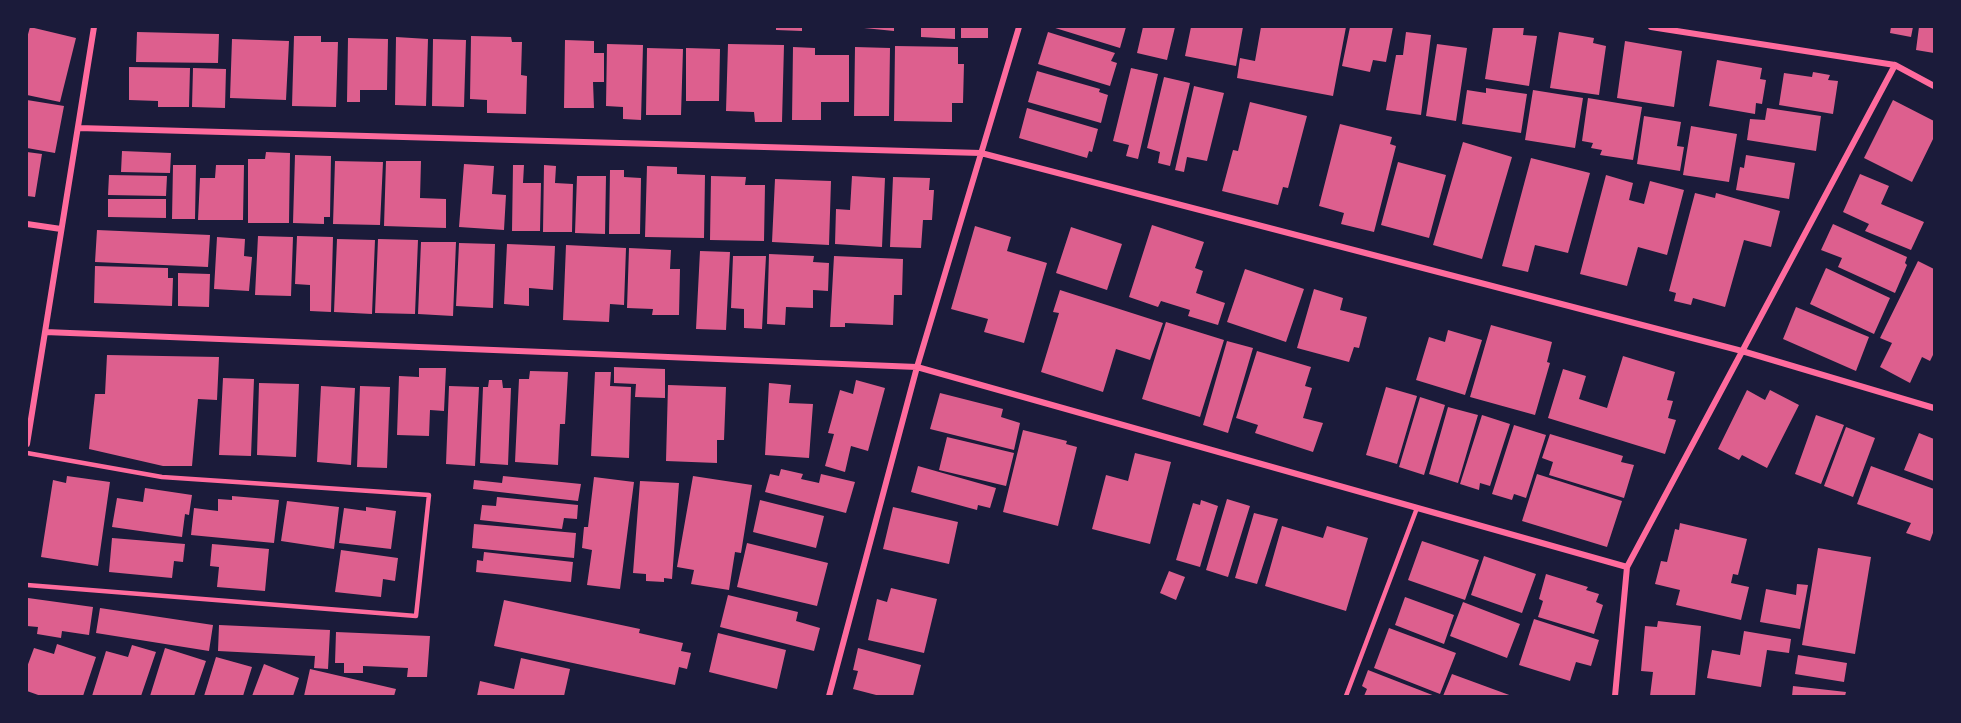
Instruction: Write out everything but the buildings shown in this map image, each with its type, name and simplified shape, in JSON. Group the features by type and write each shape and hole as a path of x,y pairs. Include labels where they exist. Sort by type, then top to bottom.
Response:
{"street":[{"path":"27,444 94,27"},
{"path":"829,696 917,366 1019,27"},
{"path":"1651,27 1895,64 1934,86"},
{"path":"1615,696 1627,567 1895,64"},
{"path":"78,128 981,153 1742,351 1934,408"},
{"path":"27,224 62,229"},
{"path":"45,332 917,366 1627,567"}],"lane":[{"path":"27,453 162,477 429,495 416,616 27,585"},
{"path":"1346,696 1418,508"}]}
